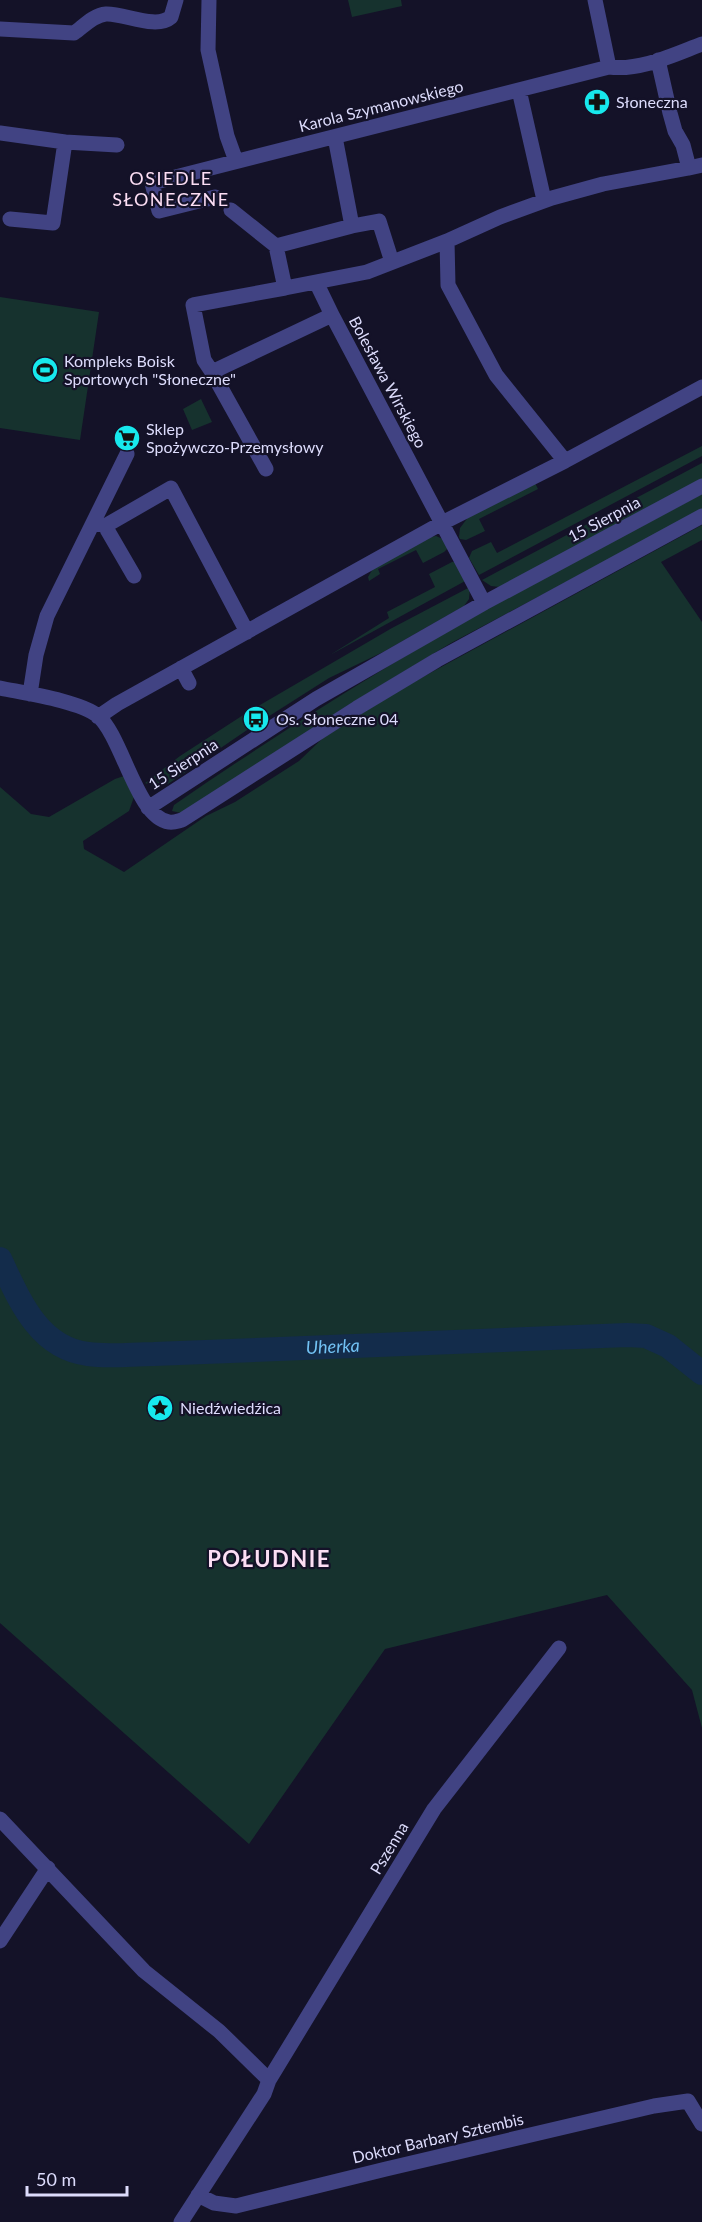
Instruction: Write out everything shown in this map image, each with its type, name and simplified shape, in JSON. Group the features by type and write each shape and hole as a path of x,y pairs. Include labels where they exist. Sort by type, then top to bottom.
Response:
{"street":[{"path":"0,29 74,33 94,17 106,14 161,22 171,17 176,0"},
{"path":"209,0 208,50 227,136 236,161"},
{"path":"595,0 609,67"},
{"name":"Karola Szymanowskiego","path":"214,197 159,211 152,183 609,67 623,69 702,45"},
{"path":"266,469 204,360 193,305 367,272 544,200 603,184 695,166 675,131 658,60"},
{"path":"519,90 544,200"},
{"path":"0,133 65,142 117,145"},
{"path":"335,137 352,226"},
{"path":"10,219 53,223 65,142"},
{"path":"231,210 276,246 285,288"},
{"path":"276,246 379,221 392,262"},
{"path":"447,241 448,285 496,375 565,461"},
{"path":"316,282 332,315"},
{"name":"Bolesława Wirskiego","path":"212,372 332,315 484,603"},
{"path":"98,717 117,704 247,632 361,577 442,524 702,387"},
{"path":"30,694 47,616 100,524 127,454"},
{"name":"15 Sierpnia","path":"702,486 484,603 316,699 148,808 162,820 170,823 182,820 437,660 702,516"},
{"path":"100,524 171,488 247,632"},
{"path":"100,524 134,576"},
{"path":"181,668 189,683"},
{"path":"0,687 83,708 98,717 106,725 148,808"},
{"name":"Pszenna","path":"182,2222 264,2094 269,2080 434,1809 560,1648"},
{"path":"0,1819 144,1971 219,2031 269,2080"},
{"path":"0,1941 48,1868"},
{"name":"Doktor Barbary Sztembis","path":"198,2195 214,2203 236,2206 643,2109 688,2101 702,2124"}],"green space":[{"path":"348,0 401,0 402,6 352,17"},
{"name":"Kompleks Boisk Sportowych \"Słoneczne\"","path":"0,297 99,312 80,440 0,428"},
{"path":"201,399 212,422 192,430 183,409"},
{"path":"702,446 702,456 479,575 469,558 472,551 491,542 497,553"},
{"path":"702,463 702,479 500,587 491,586 482,580"},
{"path":"534,481 538,489 479,519 485,531 466,540 460,539 460,528 469,516"},
{"path":"702,494 702,510 451,643 345,707 181,813 172,811 174,805 238,761 401,659 500,601"},
{"path":"702,525 702,540 661,562 702,622 702,1728 692,1690 607,1595 385,1649 249,1844 0,1623 0,787 31,814 49,817 124,776 134,797 129,811 83,841 84,849 124,872 206,816 235,802 299,761 323,738 399,690"},
{"path":"436,536 445,540 449,547 444,552 423,563 416,550 378,569 380,574 369,581 368,577 374,567"},
{"path":"455,562 467,580 330,655 389,618 387,612 435,587 429,574"},
{"path":"470,587 469,599 464,606 385,651 329,678 263,720 260,716 253,720 253,709 392,628"},
{"path":"251,710 252,721 248,724 250,728 168,784 157,787 145,783 180,756"}],"waterway":[{"name":"Uherka","path":"0,1259 23,1305 43,1332 71,1350 88,1354 154,1354 627,1335 646,1336 668,1346 702,1373"}],"place":[{"name":"Słoneczna","path":"597,102"},
{"name":"Kompleks Boisk Sportowych \"Słoneczne\"","path":"45,370"},
{"name":"Sklep Spożywczo-Przemysłowy","path":"127,438"},
{"name":"Os. Słoneczne 04","path":"256,719"},
{"name":"Niedźwiedźica","path":"160,1408"}],"district":[{"name":"OSIEDLE SŁONECZNE","path":"171,189"},
{"name":"POŁUDNIE","path":"269,1559"}]}
